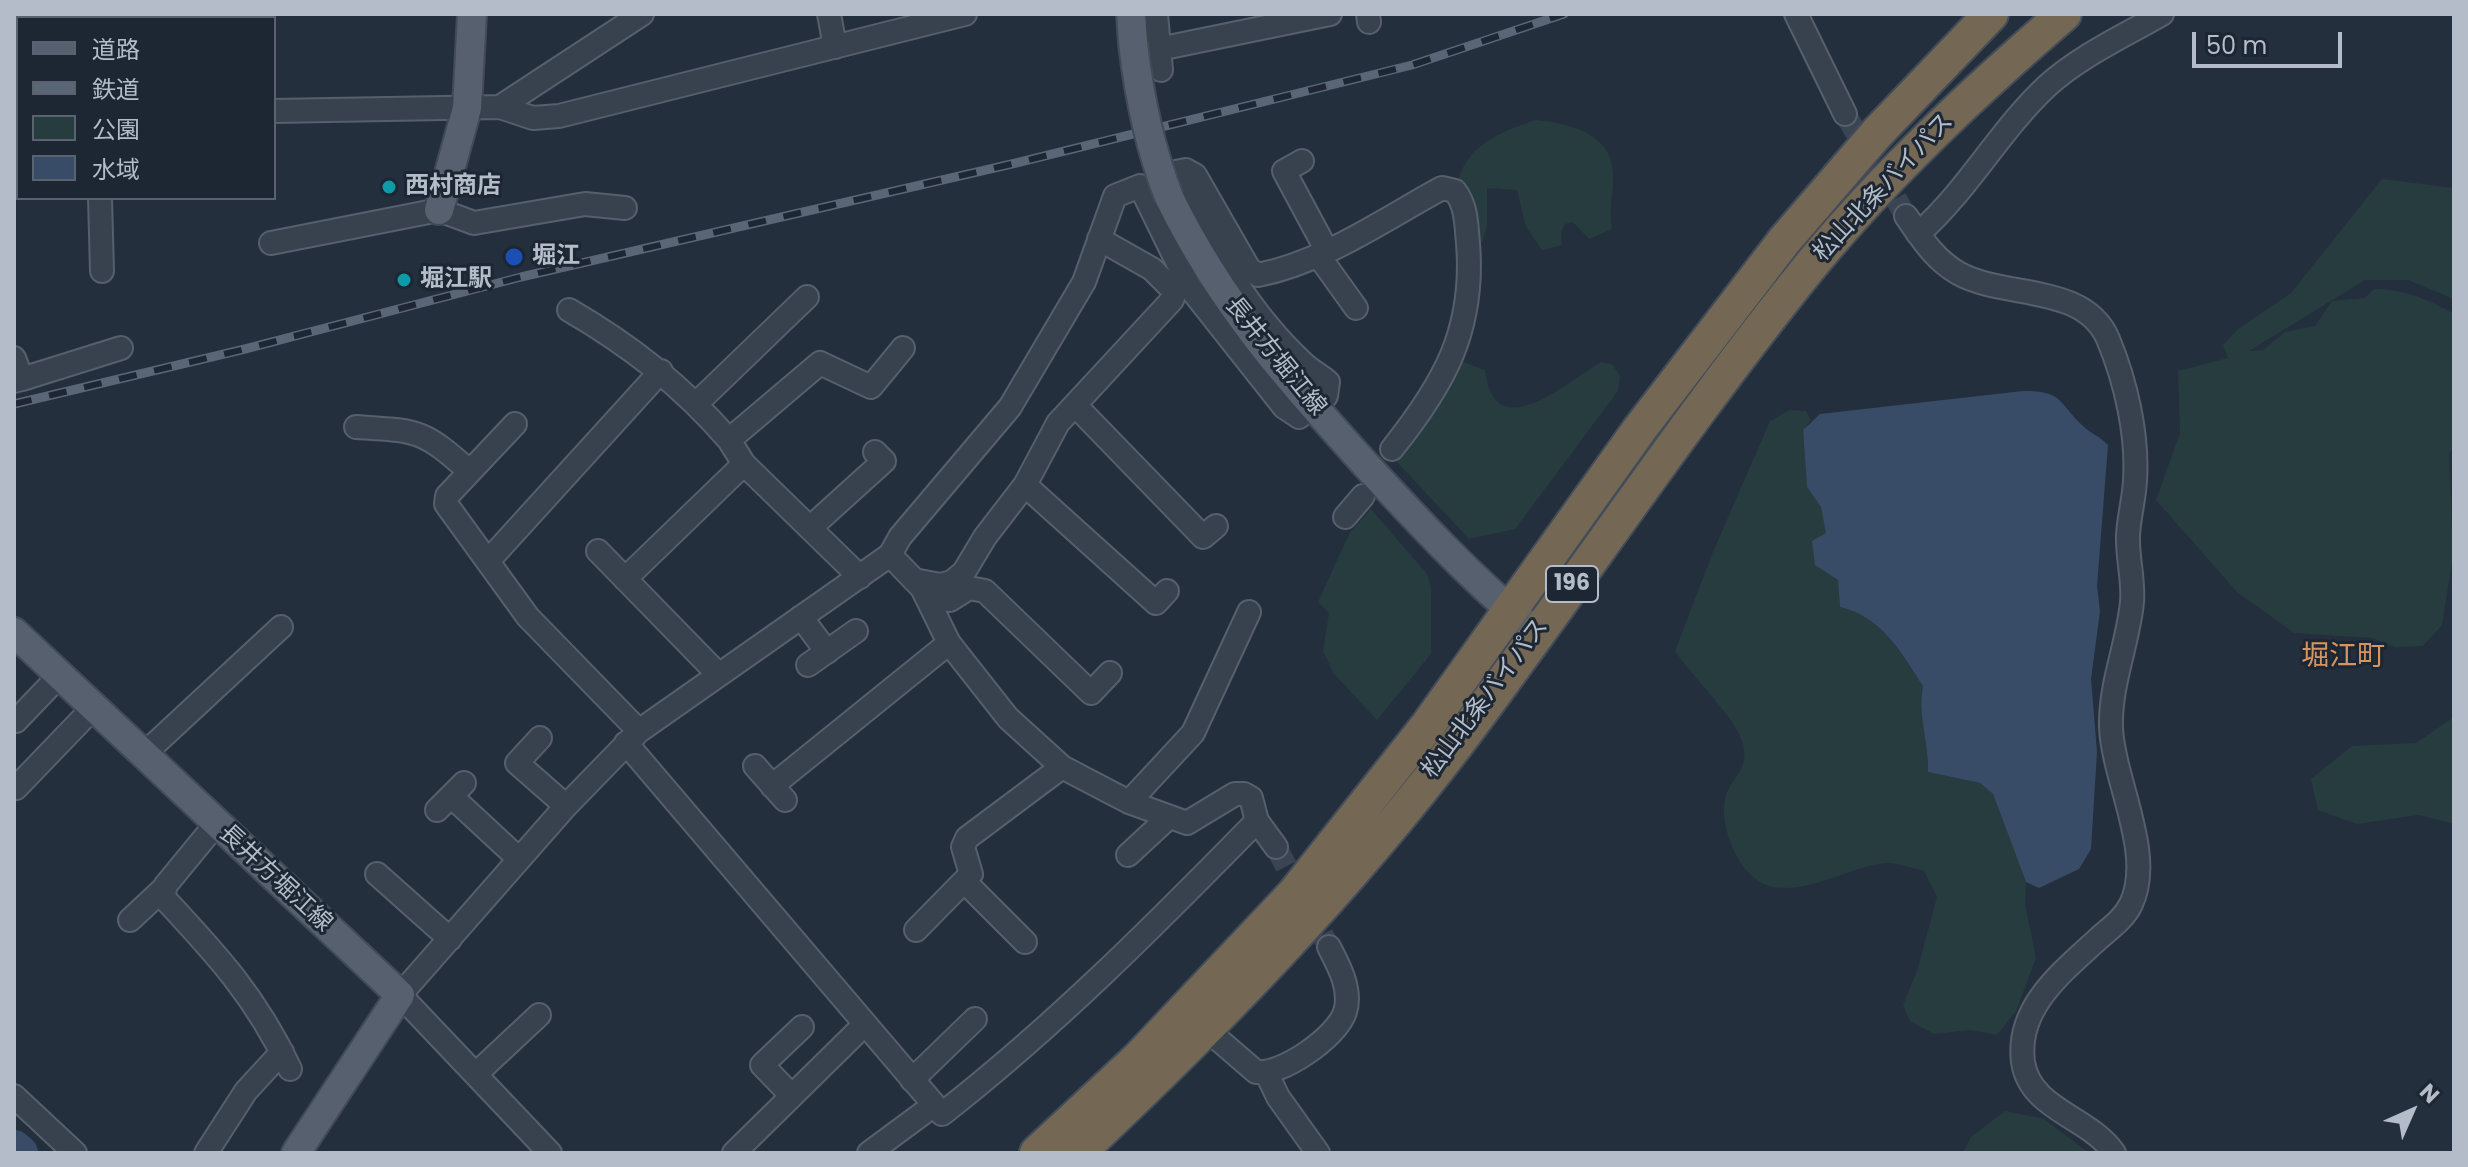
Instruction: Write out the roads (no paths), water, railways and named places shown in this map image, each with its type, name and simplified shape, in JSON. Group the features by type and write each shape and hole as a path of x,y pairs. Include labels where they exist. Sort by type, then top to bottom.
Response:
{"highway":[{"name":"松山北条バイパス","path":"1037,1153 1138,1059 1294,894 1428,725 1639,430 1784,241 1877,133 1991,14"},
{"name":"松山北条バイパス","path":"1078,1153 1205,1028 1319,909 1457,743 1813,263 1905,161 1989,79 2064,14"}],"main road":[{"path":"439,210 467,108 472,14"},
{"name":"長井方堀江線","path":"1131,14 1151,54 1142,108 1154,157 1173,184 1198,255 1222,292 1315,408 1456,563 1536,633"},
{"name":"長井方堀江線","path":"14,632 400,995"},
{"path":"296,1153 400,995"}],"street":[{"path":"500,107 642,14"},
{"path":"829,14 835,47"},
{"path":"276,111 500,107 533,118 559,116 965,14"},
{"path":"1156,14 1151,54 1330,14"},
{"path":"1796,14 1845,114"},
{"path":"2114,1153 2094,1131 2046,1102 2032,1087 2024,1066 2021,1041 2027,1019 2041,995 2119,920 2131,904 2138,878 2136,840 2111,726 2117,671 2133,599 2128,536 2135,478 2129,406 2107,337 2084,310 1961,275 1934,257 1912,225 1944,211 1995,142 2050,84 2162,14"},
{"path":"1302,161 1284,171 1323,253 1356,308"},
{"path":"550,1153 400,995 566,806 632,737 890,555 900,537 1010,407 1084,282 1115,196 1140,186 1173,184 1186,170 1195,175 1249,269 1258,275 1289,269 1323,253 1442,188 1455,191 1465,206 1469,262 1465,319 1458,343 1424,409 1392,449"},
{"path":"1140,186 1190,288 1247,361 1290,414 1299,417 1315,408"},
{"path":"100,200 102,271"},
{"path":"271,243 439,210 474,223 585,204 625,208"},
{"path":"921,588 952,582 964,572 985,537 1025,485 1058,423 1172,300 1175,292 1152,269 1099,239"},
{"path":"697,403 807,297"},
{"path":"569,310 617,337 697,403 729,440 744,464 860,577"},
{"path":"17,373 121,348"},
{"path":"729,440 820,363 871,387 903,348"},
{"path":"489,560 661,371"},
{"path":"1075,405 1203,537 1216,526"},
{"path":"515,424 447,496 446,504 528,617 632,737 864,1025 942,1114 1023,1051 1128,952 1257,821"},
{"path":"356,427 418,432 436,442 469,471"},
{"path":"810,528 884,461 875,452"},
{"path":"625,579 744,464"},
{"path":"1025,485 1156,603 1167,591"},
{"path":"1345,517 1363,496"},
{"path":"598,551 718,674"},
{"path":"890,555 921,588 949,643 1008,718 1062,767 1129,802 1187,823 1235,794 1244,794 1251,798 1257,821 1276,847"},
{"path":"921,588 950,600 969,588 985,591 1091,693 1110,673"},
{"path":"1129,802 1193,733 1250,612"},
{"path":"801,617 818,659 856,631"},
{"path":"143,755 282,629"},
{"path":"755,766 779,793 949,643"},
{"path":"16,721 60,675"},
{"path":"16,788 94,707"},
{"path":"540,738 517,763 566,806"},
{"path":"916,930 966,883 971,874 963,847 967,838 1062,767"},
{"path":"450,796 519,859"},
{"path":"1128,855 1169,817"},
{"path":"130,920 161,891 216,824"},
{"path":"377,874 450,939"},
{"path":"966,883 1025,942"},
{"path":"161,891 233,973 271,1027 286,1060 246,1091 206,1153"},
{"path":"1267,1074 1325,1039 1345,1012 1343,973 1329,947"},
{"path":"477,1073 539,1015"},
{"path":"912,1080 975,1019"},
{"path":"734,1153 864,1025"},
{"path":"792,1096 762,1065 802,1027"},
{"path":"1205,1028 1247,1066 1267,1074 1278,1097 1318,1153"},
{"path":"14,1082 42,1113 41,1121"},
{"path":"14,1096 75,1153"},
{"path":"869,1153 934,1105"}],"water":[{"path":"2023,391 2053,395 2085,428 2108,445 2097,586 2100,611 2091,679 2097,752 2091,849 2079,869 2039,888 2026,882 1993,794 1980,783 1928,772 1921,707 1923,686 1898,648 1879,627 1840,607 1838,580 1815,565 1812,541 1826,533 1821,507 1807,487 1803,430 1820,414"}],"waterway":[{"path":"14,1148 20,1153"}],"tunnel":[{"path":"1845,114 1906,216"},
{"path":"1276,847 1329,947"}],"railway":[{"path":"14,404 245,349 521,277 1016,163 1412,65 1564,14"}],"place":[{"name":"西村商店","path":"389,187"},
{"name":"堀江","path":"514,257"},
{"name":"堀江駅","path":"404,280"}],"district":[{"name":"堀江町","path":"2343,658"}]}
